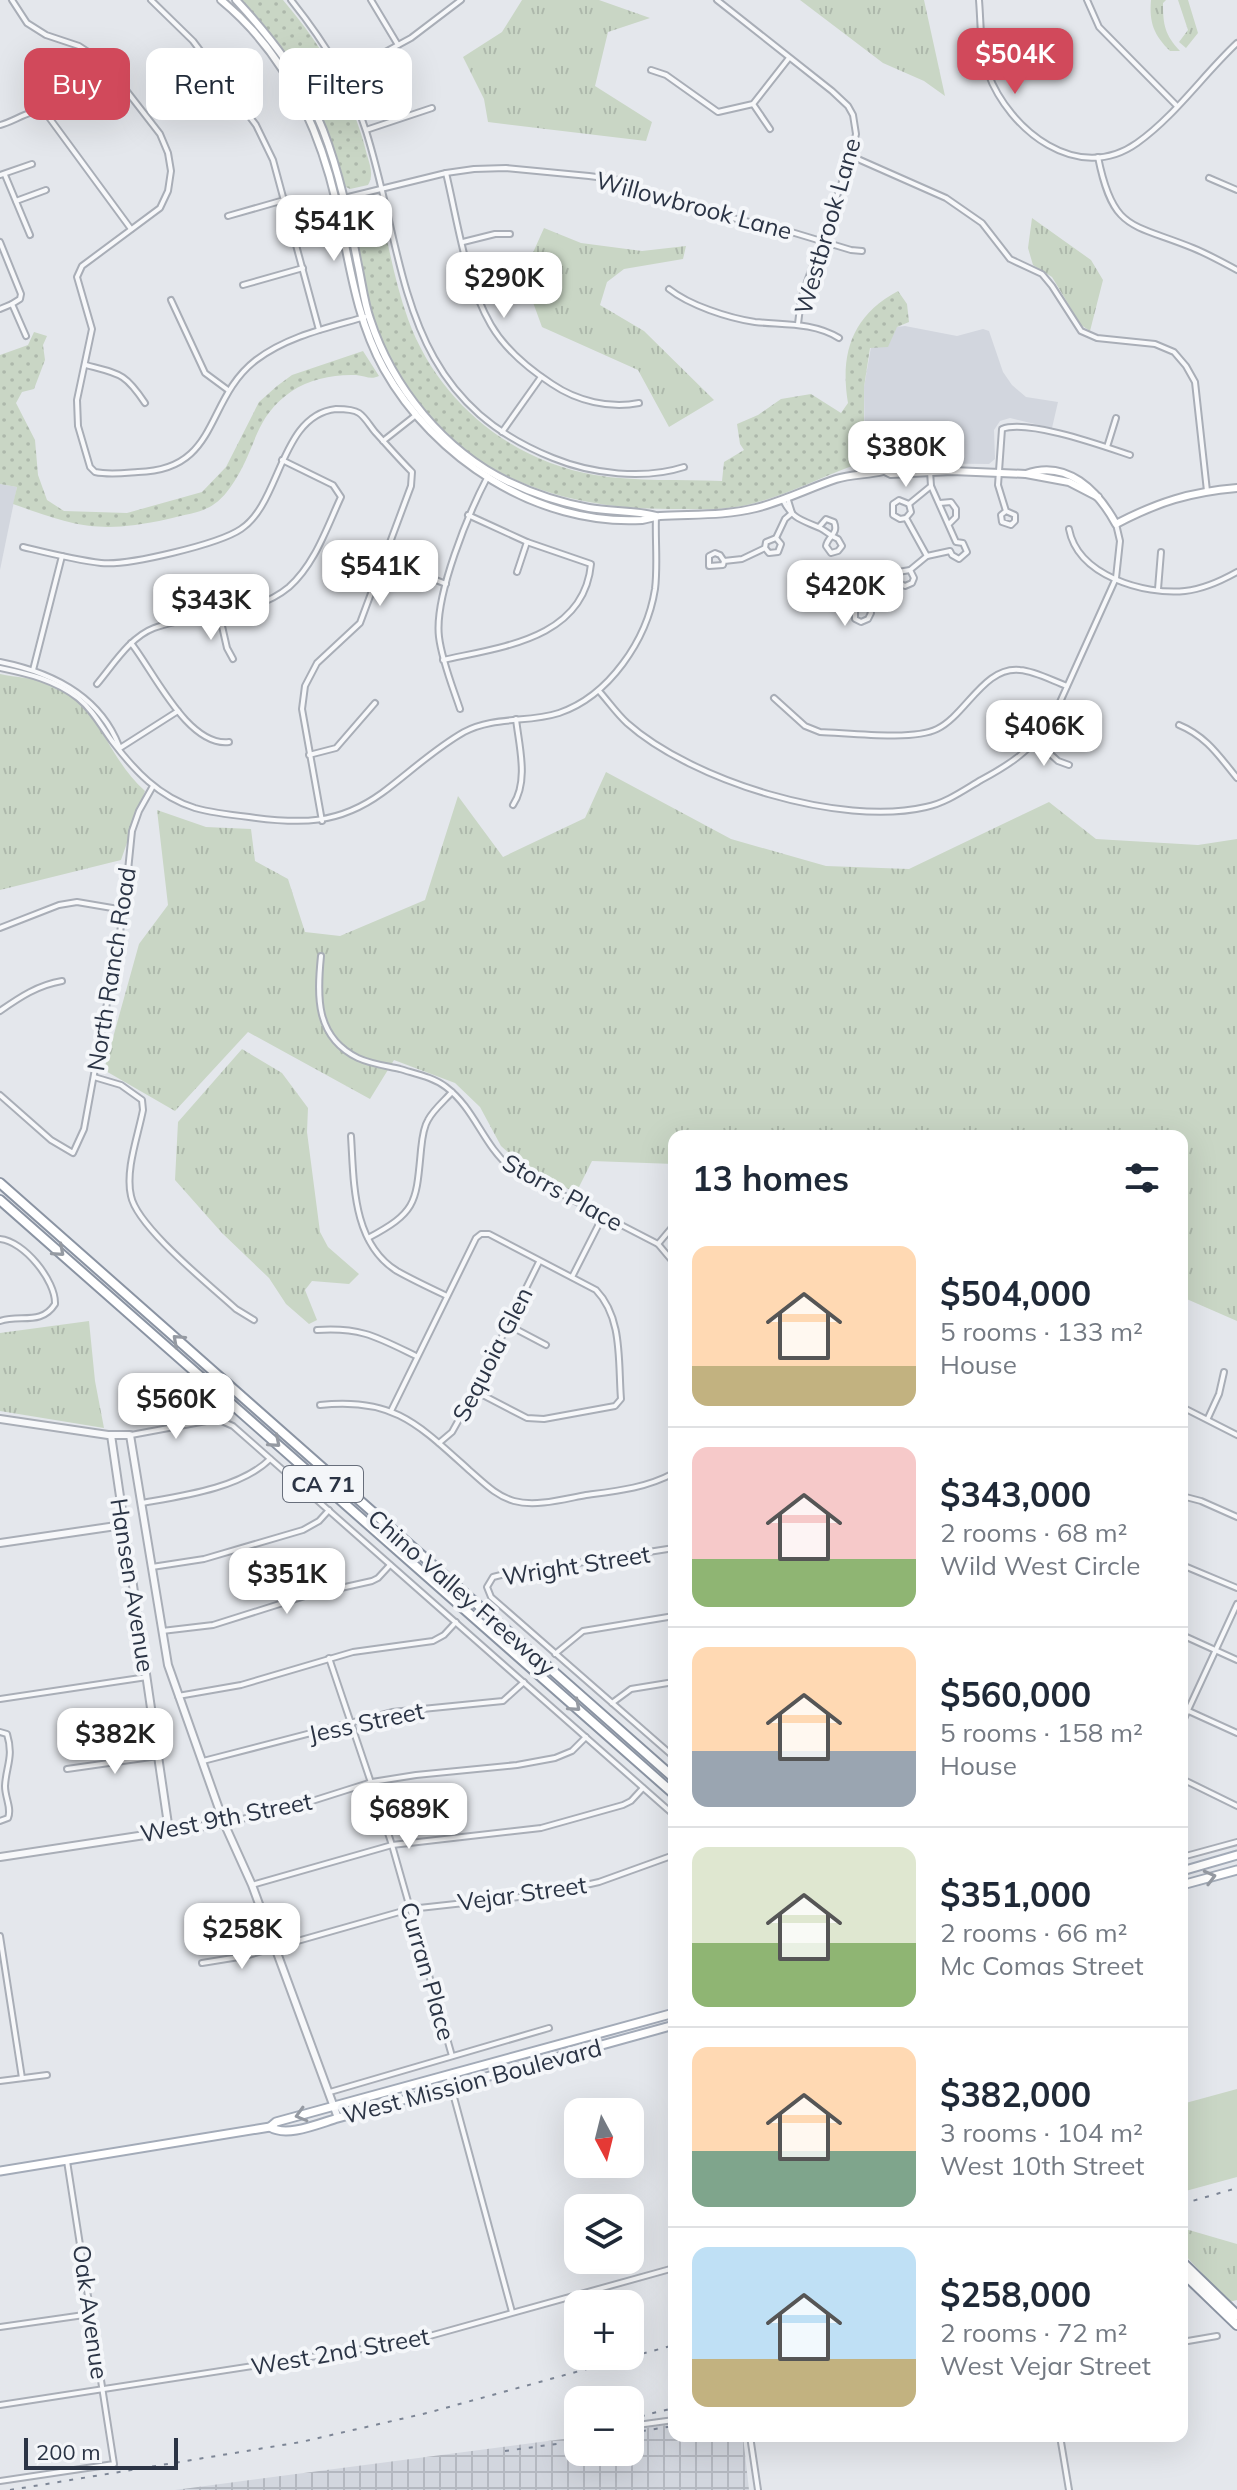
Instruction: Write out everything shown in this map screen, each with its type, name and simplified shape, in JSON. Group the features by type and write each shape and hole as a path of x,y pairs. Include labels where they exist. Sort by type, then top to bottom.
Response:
{"highway":[{"name":"Chino Valley Freeway","path":"0,1183 668,1773"},
{"name":"Chino Valley Freeway","path":"0,1200 668,1790"},
{"path":"1188,2269 1237,2325"},
{"path":"1188,2277 1237,2315"}],"main road":[{"path":"221,0 273,54 292,84 319,142 365,317 383,366 415,417 462,460 489,475 535,493 591,509 643,512 656,516 731,513 868,471 891,474 930,471 1026,474 1069,482 1098,497 1116,524 1168,500 1237,488"},
{"path":"236,0 268,35 300,79 324,132 344,198 365,317 389,362 421,411 489,475"},
{"path":"1188,1869 1237,1855"},
{"path":"1188,1883 1237,1870"},
{"name":"West Mission Boulevard","path":"0,2171 270,2127 276,2122 668,2015"},
{"name":"West Mission Boulevard","path":"270,2127 276,2131 291,2130 668,2027"}],"street":[{"path":"12,0 27,23 46,35 79,46 105,63 160,134 171,171 168,191 160,208 82,266 77,277 92,329 77,400 78,426 90,467 95,472 161,471 185,460 206,436 228,390 254,362 272,350 319,330 365,317"},
{"path":"151,0 193,41 256,125 273,160 319,330"},
{"path":"291,0 326,48"},
{"path":"371,0 398,45"},
{"path":"392,48 461,0"},
{"name":"Westbrook Lane","path":"717,0 832,91 848,106 855,124 851,156 801,299 798,324"},
{"path":"979,0 987,71 999,97 1015,121 1035,138 1077,156 1117,154 1137,142 1177,106 1237,43"},
{"path":"1087,0 1099,27 1177,106"},
{"path":"651,70 666,75 718,112 753,104 789,58"},
{"path":"753,104 770,129"},
{"path":"366,130 432,108"},
{"path":"0,125 16,121 36,110 45,112 131,229"},
{"path":"362,120 407,299 432,358 463,398 502,432 526,447 574,466 622,473 668,472 684,467"},
{"path":"851,156 946,198 982,223 1010,259 1042,274 1081,331 1097,338 1155,344 1174,352 1195,382 1207,491"},
{"path":"1098,157 1109,197 1119,214 1134,227 1191,247 1237,270"},
{"path":"30,235 3,175 32,164"},
{"name":"Willowbrook Lane","path":"336,200 446,173 506,168 619,180 681,206 862,251"},
{"path":"446,173 469,274 491,326 513,353 564,392 603,404 623,406 639,403"},
{"path":"1209,178 1237,190"},
{"path":"16,201 46,190"},
{"path":"228,216 284,200"},
{"path":"463,242 495,234 510,234"},
{"path":"0,242 21,294 20,299 0,309"},
{"path":"243,285 303,268"},
{"path":"669,289 684,301 752,321 798,324 827,330 839,338"},
{"path":"171,300 205,373 228,390"},
{"path":"12,304 26,336"},
{"path":"86,365 113,372 131,381 145,403"},
{"path":"502,432 541,377"},
{"path":"23,547 102,563 120,563 219,542 244,528 261,508 282,460 300,431 329,410 344,408 358,412 412,472 411,486 360,623 317,663 305,686 302,709 322,821"},
{"path":"383,441 421,411"},
{"path":"1107,447 1116,418"},
{"path":"1006,511 998,485 1002,429 1011,425 1045,431 1130,455"},
{"path":"97,684 131,643 151,628 260,604 288,587 309,564 341,497 333,485 282,460"},
{"path":"930,471 931,486 956,542"},
{"path":"460,709 443,660 438,633 446,584 468,515 489,475"},
{"path":"909,504 931,486"},
{"path":"785,498 799,520 819,527 832,537 836,528 833,520 824,521 819,527"},
{"path":"906,518 896,518 892,508 899,500 909,504"},
{"path":"940,503 951,502 956,509 956,517 950,523"},
{"path":"906,518 911,512 909,504"},
{"path":"776,538 785,519 792,513"},
{"path":"443,660 525,642 554,627 577,601 590,575 591,564 527,542 468,515"},
{"path":"0,662 54,677 84,697 107,724 134,768 153,786 179,802 219,813 293,822 322,821 354,810 380,795 448,741 468,730 480,725 559,712 599,691 625,661 650,609 656,571 656,516"},
{"path":"906,518 927,556"},
{"path":"599,691 627,723 687,764 769,795 837,810 892,813 929,807 1009,765 1037,742 1051,722 1116,578 1120,541 1116,524"},
{"path":"1069,529 1073,545 1092,565 1139,588 1196,589 1237,572"},
{"path":"765,548 769,553 778,552 781,544 776,538"},
{"path":"724,561 742,559 765,548 768,540 776,538"},
{"path":"517,572 527,542"},
{"path":"950,551 955,558 965,555 966,546 956,542"},
{"path":"899,583 898,572 910,570 927,556 950,551 956,542"},
{"path":"1158,589 1161,552"},
{"path":"32,672 62,556"},
{"path":"384,559 446,584"},
{"path":"899,583 905,586 912,583 914,578 910,570"},
{"path":"869,607 884,591 899,583"},
{"path":"862,604 869,607 871,613 868,619 858,621 854,616 855,607 862,604"},
{"path":"219,613 227,648 233,659"},
{"path":"131,643 193,729 213,742 229,742"},
{"path":"0,668 32,672"},
{"path":"774,698 805,726 820,732 919,735 936,730 955,718 990,680 1005,671 1021,670 1067,686"},
{"path":"309,755 336,748 375,703"},
{"path":"120,748 178,711"},
{"path":"513,805 520,795 522,780 516,719"},
{"path":"1179,725 1195,731 1208,741 1237,778"},
{"path":"1037,742 1058,761 1069,765"},
{"name":"North Ranch Road","path":"0,1095 51,1140 73,1153 84,1129 94,1077 124,910 132,831 153,786"},
{"path":"0,928 59,905 77,902 124,910"},
{"name":"Storrs Place","path":"321,956 317,996 331,1036 359,1059 440,1082 466,1105 494,1154 511,1168 658,1244 668,1256"},
{"path":"0,1010 32,990 62,981"},
{"path":"94,1077 121,1085 142,1100 143,1110 129,1181 131,1197 142,1220 236,1309 254,1320"},
{"path":"368,1238 396,1223 407,1213 415,1199 427,1120 452,1092"},
{"path":"351,1136 358,1209 368,1238 395,1269 447,1296"},
{"path":"572,1277 603,1216"},
{"path":"658,1244 668,1232"},
{"path":"391,1411 476,1238 481,1234 489,1234 572,1277 596,1290 608,1302 615,1319 621,1399 615,1406 544,1419 527,1418 475,1391"},
{"path":"0,1239 21,1246 50,1282 55,1304 43,1316 0,1321"},
{"name":"Sequoia Glen","path":"439,1443 452,1432 475,1391 539,1262"},
{"path":"508,1325 546,1345"},
{"path":"317,1330 357,1330 416,1356"},
{"path":"1208,1418 1219,1394 1224,1372"},
{"path":"320,1405 356,1403 410,1419 495,1492 513,1501 533,1503 638,1488 668,1476"},
{"path":"1188,1410 1237,1435"},
{"path":"0,1419 111,1435 130,1435 217,1419 233,1426 668,1810"},
{"name":"Hansen Avenue","path":"111,1435 169,1831"},
{"path":"130,1435 168,1665 224,1823 252,1885 338,2118"},
{"path":"142,1503 189,1495 257,1472 271,1458"},
{"path":"1188,1498 1237,1517"},
{"path":"152,1567 204,1559 303,1530 319,1521 329,1510"},
{"path":"0,1543 123,1525"},
{"name":"Wright Street","path":"555,1654 491,1597 488,1591 493,1577 668,1549"},
{"path":"162,1631 213,1625 305,1596 372,1581 391,1564"},
{"path":"1188,1568 1237,1588"},
{"path":"1188,1703 1237,1604"},
{"path":"668,1617 583,1631 555,1654 668,1752"},
{"path":"178,1696 241,1685 329,1658 380,1647 433,1641 456,1622"},
{"path":"1188,1638 1237,1660"},
{"name":"Curran Place","path":"329,1658 392,1845 452,2056"},
{"path":"0,1699 147,1677"},
{"name":"Jess Street","path":"203,1761 392,1712 503,1701 524,1682"},
{"path":"612,1703 631,1689 668,1683"},
{"path":"1188,1710 1237,1733"},
{"path":"0,1732 7,1734 11,1760 5,1785 10,1812 8,1818 0,1821"},
{"name":"West 9th Street","path":"0,1857 224,1823 290,1808 372,1782 536,1762 565,1755 586,1737"},
{"path":"67,1769 158,1756"},
{"path":"1188,1782 1237,1806"},
{"path":"252,1885 392,1845 541,1828 623,1805 643,1788"},
{"path":"1188,1855 1237,1842"},
{"name":"Vejar Street","path":"202,1963 245,1956 410,1909 546,1894 599,1882 668,1857"},
{"path":"1,1936 22,2078"},
{"name":"West Mission Boulevard","path":"330,2092 549,2028"},
{"path":"0,2081 47,2075"},
{"name":"Curran Place","path":"448,2075 512,2312"},
{"name":"Oak Avenue","path":"0,2481 114,2464 67,2161"},
{"name":"West 2nd Street","path":"0,2405 408,2342 668,2270"},
{"path":"0,2327 91,2314"},
{"path":"1188,2341 1217,2336"},
{"path":"644,2424 668,2421"},
{"path":"751,2442 758,2490"},
{"path":"1061,2442 1069,2490"}],"shaded area":[{"path":"897,327 957,336 983,329 989,331 1003,372 1012,385 1026,397 1058,402 1052,428 1010,418 1000,421 994,430 995,459 989,464 896,463 865,466 864,387 871,347"},
{"path":"0,484 17,487 0,570"},
{"path":"668,2425 668,2442 744,2442 749,2490 175,2490 564,2439 564,2466 644,2466 644,2428"}],"green space":[{"path":"238,0 283,0 319,48 279,48"},
{"path":"522,0 599,0 650,18 608,32 595,86 652,122 646,141 488,122 484,99 463,57 502,32"},
{"path":"800,0 924,0 945,96 924,81 883,63"},
{"path":"1151,0 1166,0 1163,3 1166,29 1180,51 1170,51 1156,34"},
{"path":"1178,0 1188,0 1198,33 1186,48 1179,42 1188,30"},
{"path":"320,120 356,120 370,167 368,185 350,189 344,186"},
{"path":"371,198 378,201 408,319 438,376 480,422 506,441 564,468 595,475 722,481 724,462 744,450 737,424 758,415 781,399 811,394 841,413 848,403 846,369 852,338 869,312 898,291 907,304 909,322 897,327 888,347 870,348 864,387 864,464 755,503 702,509 623,507 578,500 535,488 496,470 461,447 430,417 403,381 381,337 366,289 350,206 353,202"},
{"path":"1032,218 1091,260 1103,280 1090,331 1081,325 1052,277 1033,265 1028,248"},
{"path":"544,228 581,243 642,251 686,246 683,259 624,269 607,282 600,305 644,331 714,400 669,427 638,370 542,327 523,275"},
{"path":"34,332 47,336 43,345 45,360 34,389 22,392 16,403 35,440 38,475 47,500 64,511 127,513 202,492 226,467 259,402 292,375 363,351 379,376 331,376 306,383 292,391 271,410 229,488 208,508 144,524 89,526 13,504 17,487 0,484 0,355 28,345"},
{"path":"0,674 44,682 68,695 93,720 121,763 145,791 121,860 0,890"},
{"path":"606,772 731,839 826,866 909,869 1049,802 1096,839 1198,845 1237,839 1237,1321 1188,1300 1188,1130 668,1130 668,1164 592,1161 576,1193 520,1163 501,1146 480,1107 455,1083 394,1060 370,1099 248,1032 175,1111 104,1070 139,944 168,905 157,810 206,827 251,829 255,861 288,879 305,932 340,936 425,900 458,796 503,857 585,818"},
{"path":"242,1049 282,1073 308,1108 307,1132 320,1232 328,1247 359,1274 349,1284 312,1281 305,1290 317,1320 309,1324 286,1304 269,1278 222,1233 175,1180 178,1122"},
{"path":"89,1321 104,1428 0,1411 0,1333"},
{"path":"1237,2089 1237,2177 1188,2190 1188,2102"},
{"path":"1188,2230 1237,2244 1237,2300 1229,2302 1188,2258"}],"railway":[{"path":"1188,2202 1237,2188"},
{"path":"10,2490 301,2442 427,2413 668,2347"},
{"path":"644,2415 668,2409"},
{"path":"644,2431 668,2427"},
{"path":"505,2451 564,2443"}]}
